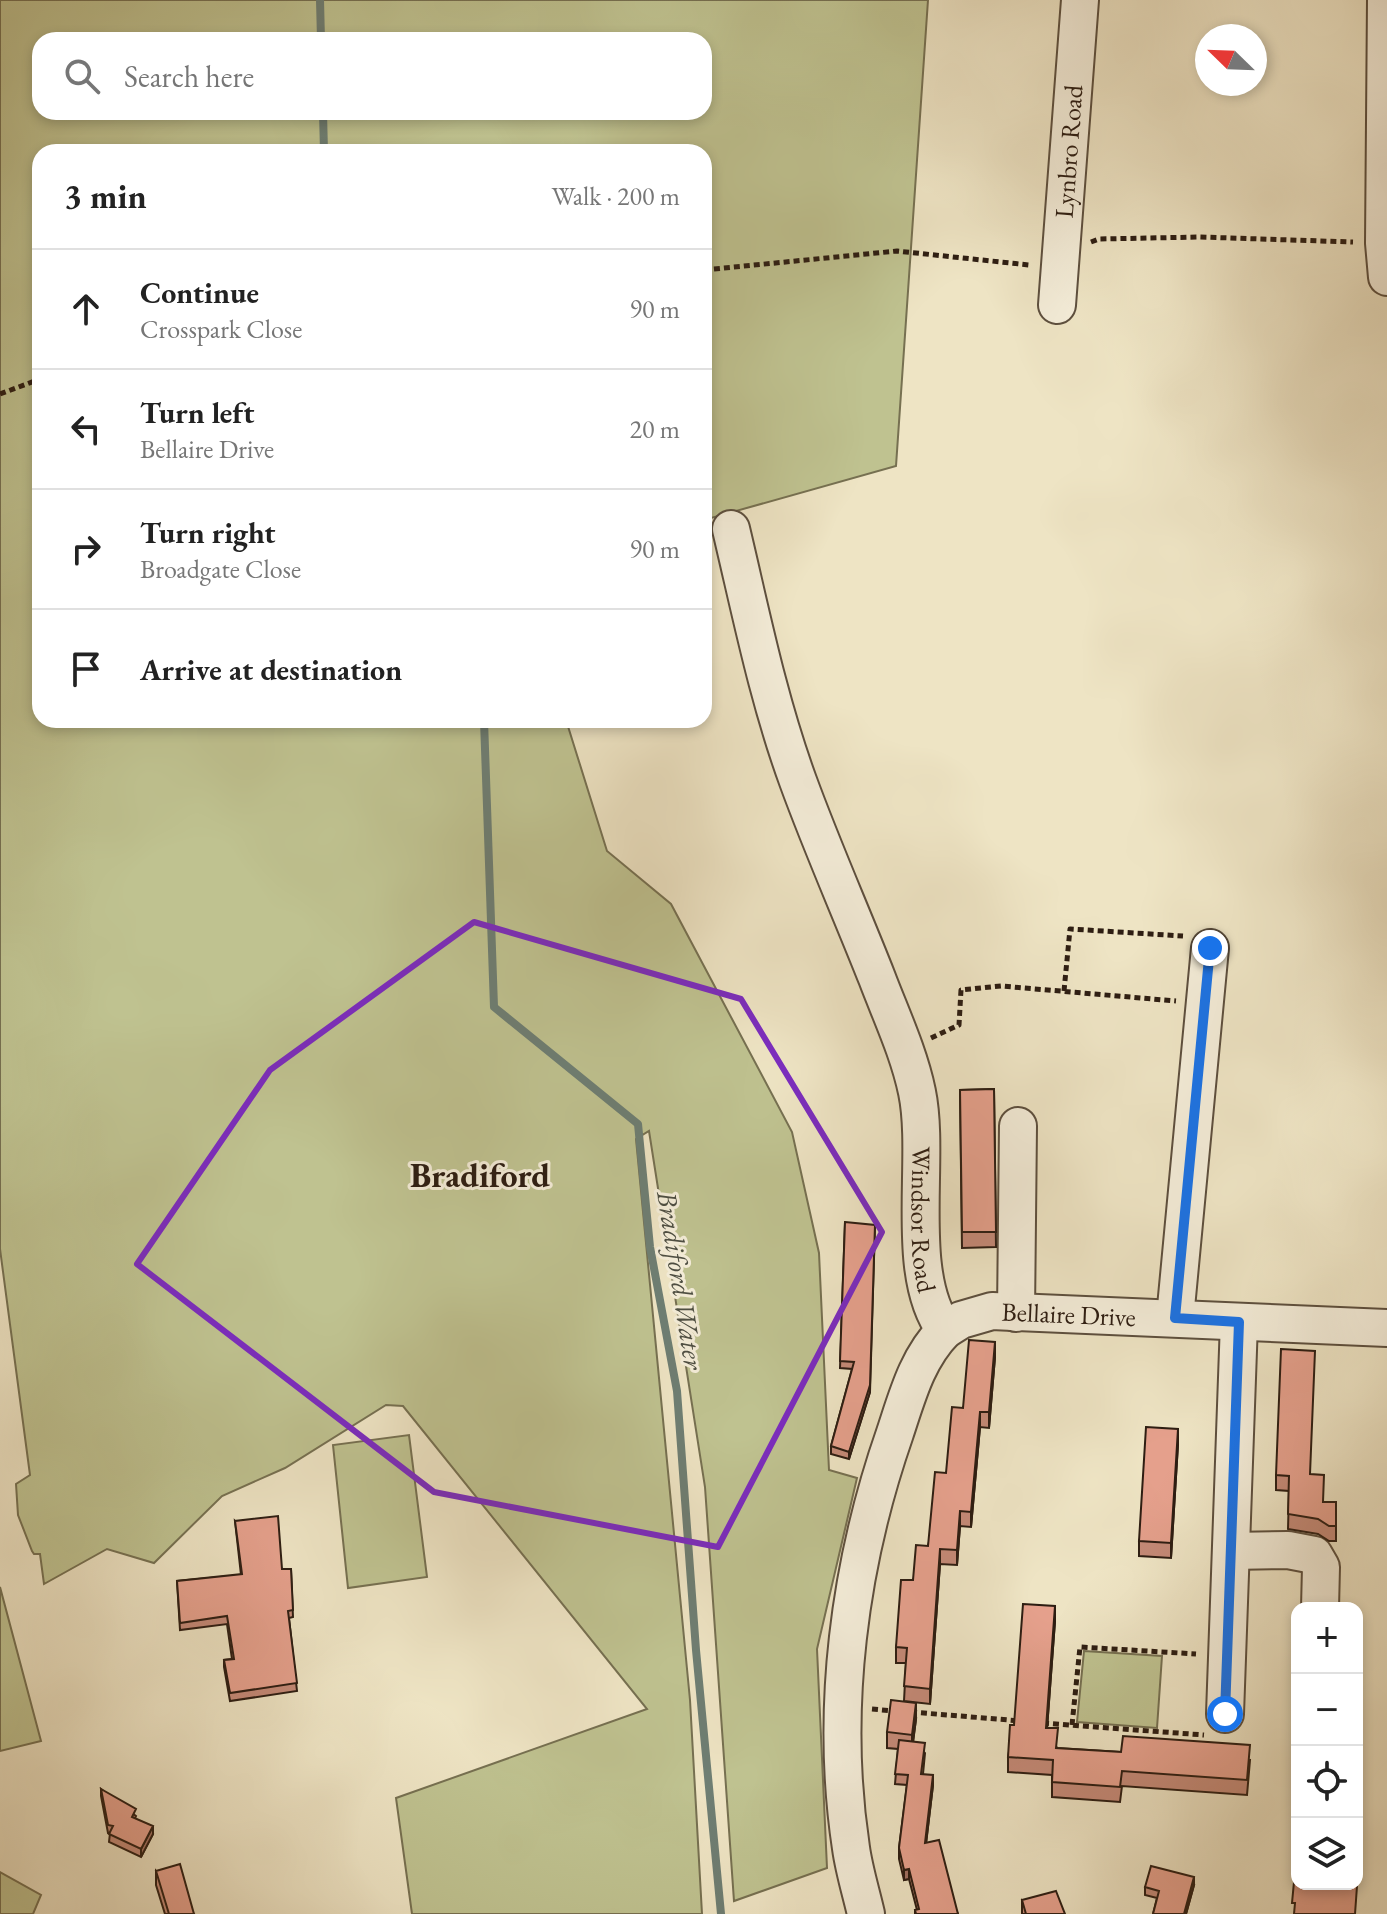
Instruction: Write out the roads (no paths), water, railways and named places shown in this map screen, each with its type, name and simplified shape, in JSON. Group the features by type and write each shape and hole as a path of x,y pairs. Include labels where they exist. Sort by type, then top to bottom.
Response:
{"street":[{"name":"Lynbro Road","path":"1057,305 1080,0"},
{"path":"1386,0 1384,243 1387,277"},
{"name":"Windsor Road","path":"731,529 762,661 797,779 904,1050 918,1096 922,1260 929,1290 945,1330"},
{"path":"1175,1318 1210,948"},
{"path":"1016,1313 1018,1126"},
{"name":"Bellaire Drive","path":"945,1330 961,1320 982,1313 1387,1328"},
{"path":"1225,1714 1239,1322"},
{"path":"866,1914 851,1852 846,1815 843,1707 852,1606 878,1481 913,1380 931,1347 945,1330"},
{"path":"1231,1551 1288,1550 1314,1555 1321,1567 1320,1602"}],"waterway":[{"name":"Bradiford Water","path":"320,0 321,32"},
{"name":"Bradiford Water","path":"323,120 324,144"},
{"name":"Bradiford Water","path":"484,728 494,1007 638,1124 650,1247 677,1391 696,1650 721,1914"}],"district":[{"name":"Bradiford","path":"480,1175"}]}
